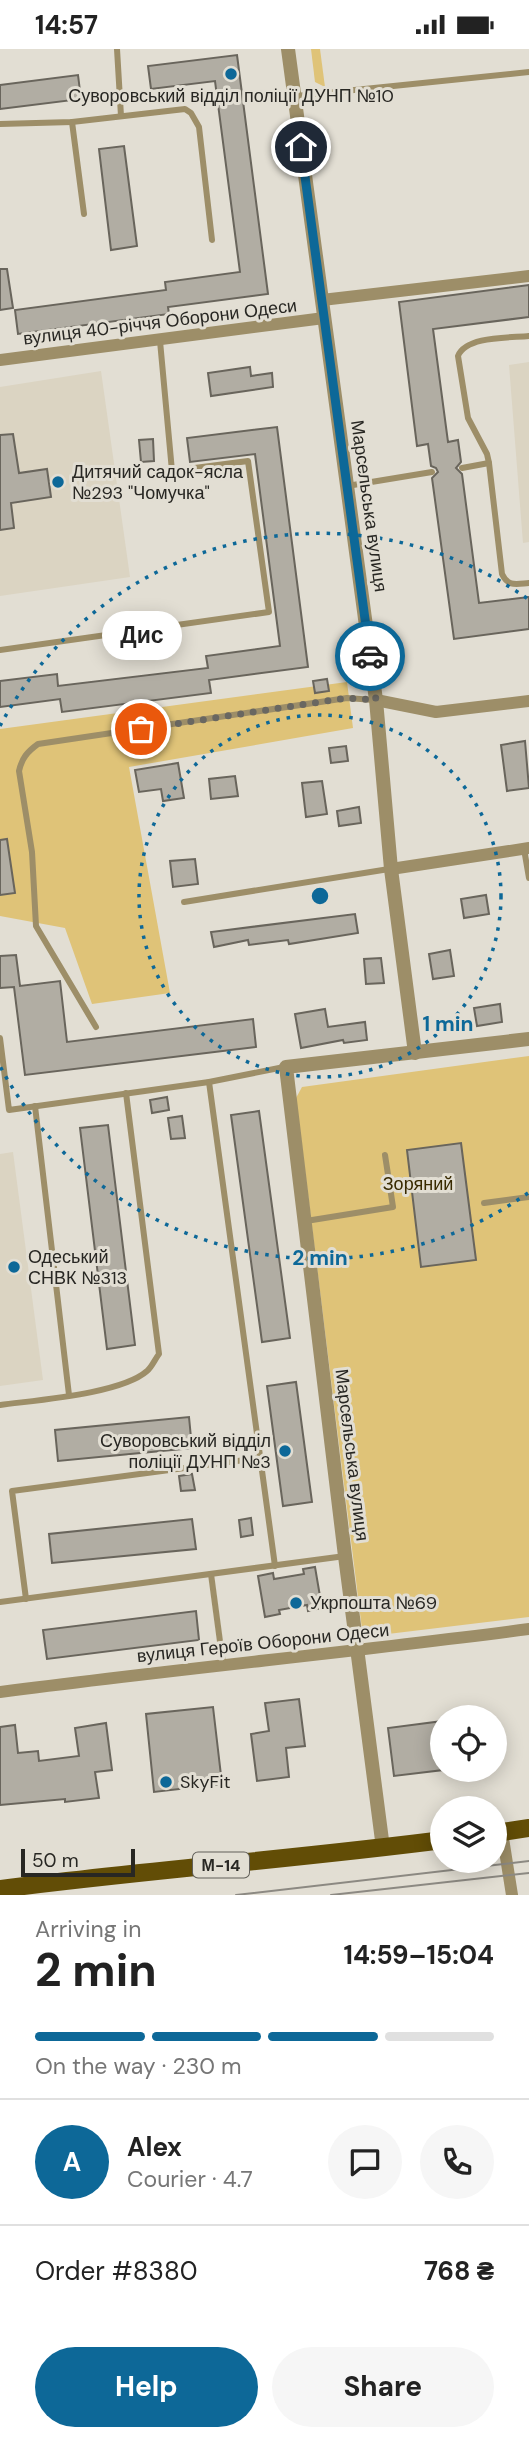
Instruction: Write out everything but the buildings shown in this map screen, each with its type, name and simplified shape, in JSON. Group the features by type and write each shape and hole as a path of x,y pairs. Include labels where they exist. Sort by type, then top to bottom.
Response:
{"main road":[{"path":"507,1831 529,1828"},
{"name":"М-14","path":"0,1889 430,1842"}],"street":[{"name":"Марсельська вулиця","path":"288,49 376,700 391,869 415,1053"},
{"path":"322,300 529,276"},
{"name":"вулиця 40-річчя Оборони Одеси","path":"0,361 324,318"},
{"path":"376,700 436,712 529,701"},
{"path":"391,869 527,849"},
{"path":"286,1067 529,1039"},
{"name":"Марсельська вулиця","path":"286,1067 383,1848"},
{"name":"вулиця Героїв Оборони Одеси","path":"0,1692 529,1629"},
{"path":"507,1871 512,1895"}],"lane":[{"path":"117,49 121,116"},
{"path":"294,96 529,72"},
{"path":"0,124 72,122 185,109 191,113 199,127 212,240"},
{"path":"72,122 84,214"},
{"path":"529,336 470,342 461,348 458,356 468,418 489,463 502,574 505,581 512,585 529,583"},
{"path":"0,650 269,612 248,461 172,471 160,341"},
{"path":"462,468 489,463"},
{"path":"347,486 432,473"},
{"path":"96,1027 36,926 32,852 19,771 23,757 38,744 347,698 376,700"},
{"path":"527,849 529,878"},
{"path":"184,902 391,869"},
{"path":"0,1038 9,1110 209,1082 286,1067"},
{"path":"209,1082 275,1566"},
{"path":"0,1405 118,1385 135,1379 148,1370 159,1353 126,1094"},
{"path":"35,1106 69,1395"},
{"path":"304,1221 393,1207 385,1155"},
{"path":"484,1203 529,1197"},
{"path":"26,1599 12,1491 260,1458"},
{"path":"0,1602 345,1556"},
{"path":"211,1574 223,1664"}],"shaded area":[{"path":"529,362 529,542 523,543 509,365"},
{"name":"Дитячий садок-ясла №293 \"Чомучка\"","path":"101,371 130,577 0,596 0,387"},
{"name":"Одеський СНВК №313","path":"13,1152 43,1380 0,1386 0,1154"}],"green space":[{"path":"311,49 320,49 325,87 315,82"},
{"path":"347,682 353,728 129,767 170,993 92,1004 65,928 0,916 0,729"},
{"name":"Зоряний","path":"529,1056 529,1617 363,1637 296,1098 302,1087"}],"tram line":[{"path":"236,1895 529,1861"},
{"path":"331,1895 529,1873"}],"way so far":[{"path":"141,729 347,698 376,700 370,656"}],"place":[{"name":"Суворовський відділ поліції ДУНП №10","path":"231,74"},
{"name":"Дитячий садок-ясла №293 \"Чомучка\"","path":"58,482"},
{"name":"Дис","path":"141,729"},
{"name":"Одеський СНВК №313","path":"14,1267"},
{"name":"Суворовський відділ поліції ДУНП №3","path":"285,1451"},
{"name":"Укрпошта №69","path":"296,1603"},
{"name":"SkyFit","path":"166,1782"}],"route":[{"path":"301,147 370,656"}]}
